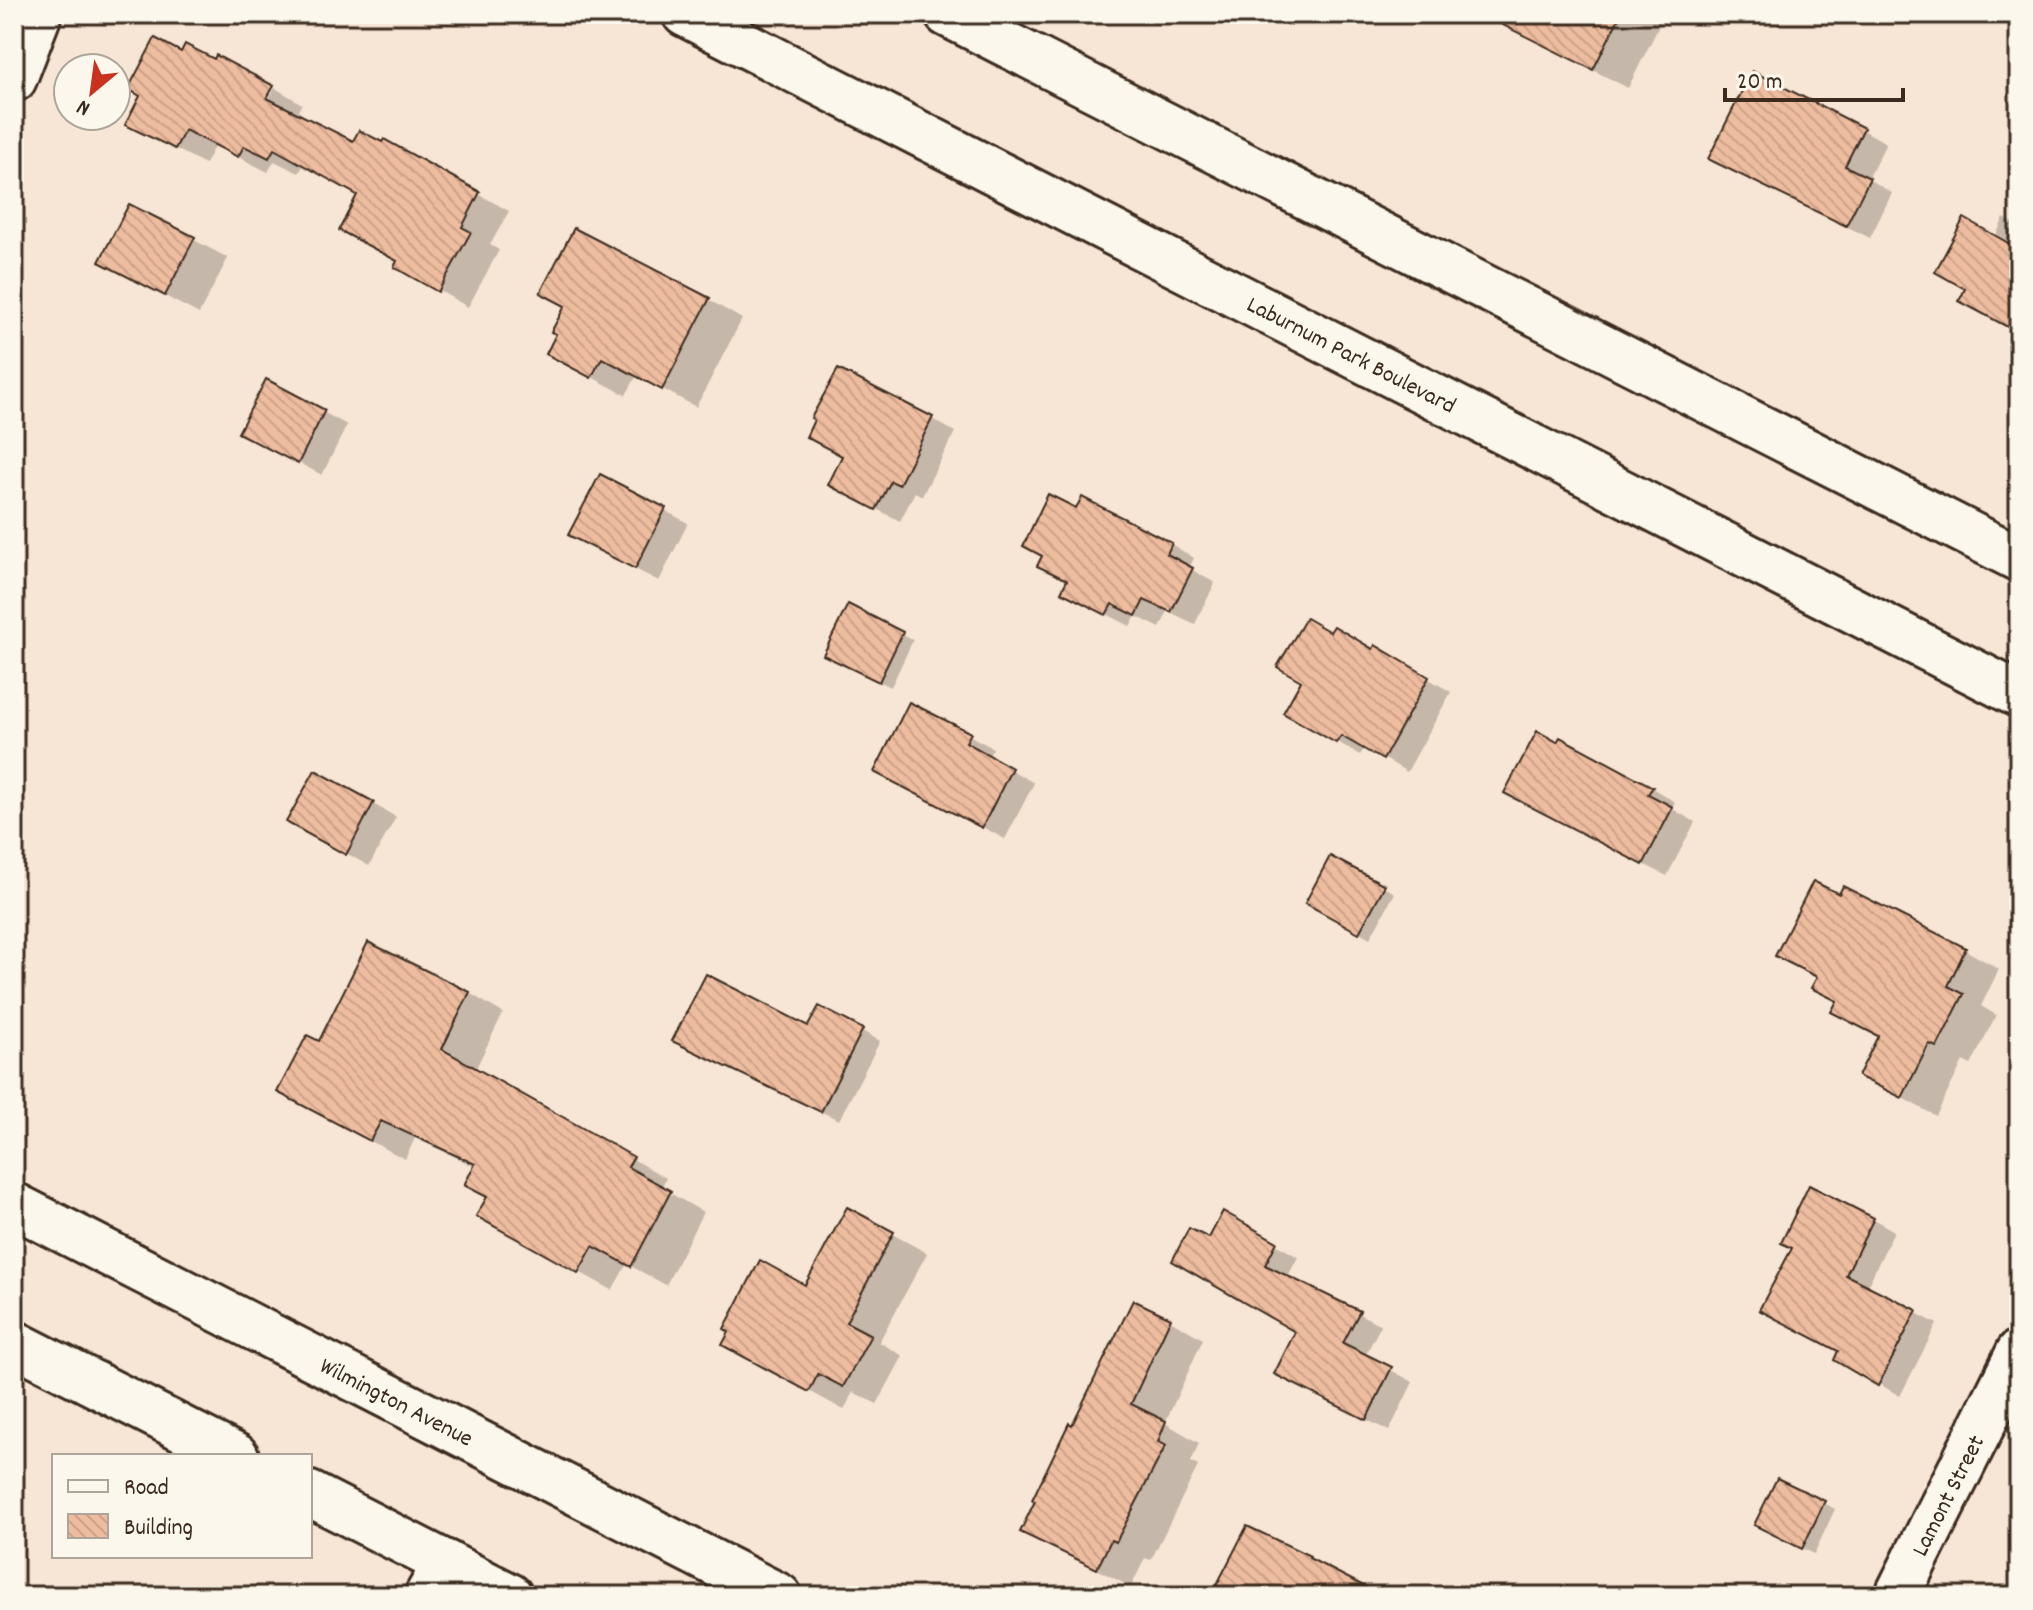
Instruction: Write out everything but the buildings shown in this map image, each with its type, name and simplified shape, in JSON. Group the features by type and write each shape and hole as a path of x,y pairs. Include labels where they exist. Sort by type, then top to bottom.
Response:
{"street":[{"path":"14,79 39,14"},
{"name":"Laburnum Park Boulevard","path":"685,14 2019,695"},
{"path":"947,14 2019,559"},
{"name":"Wilmington Avenue","path":"14,1205 779,1596"},
{"path":"14,1343 232,1454"},
{"name":"Lamont Street","path":"1897,1596 2019,1352"},
{"path":"312,1495 436,1580 510,1596"}]}
